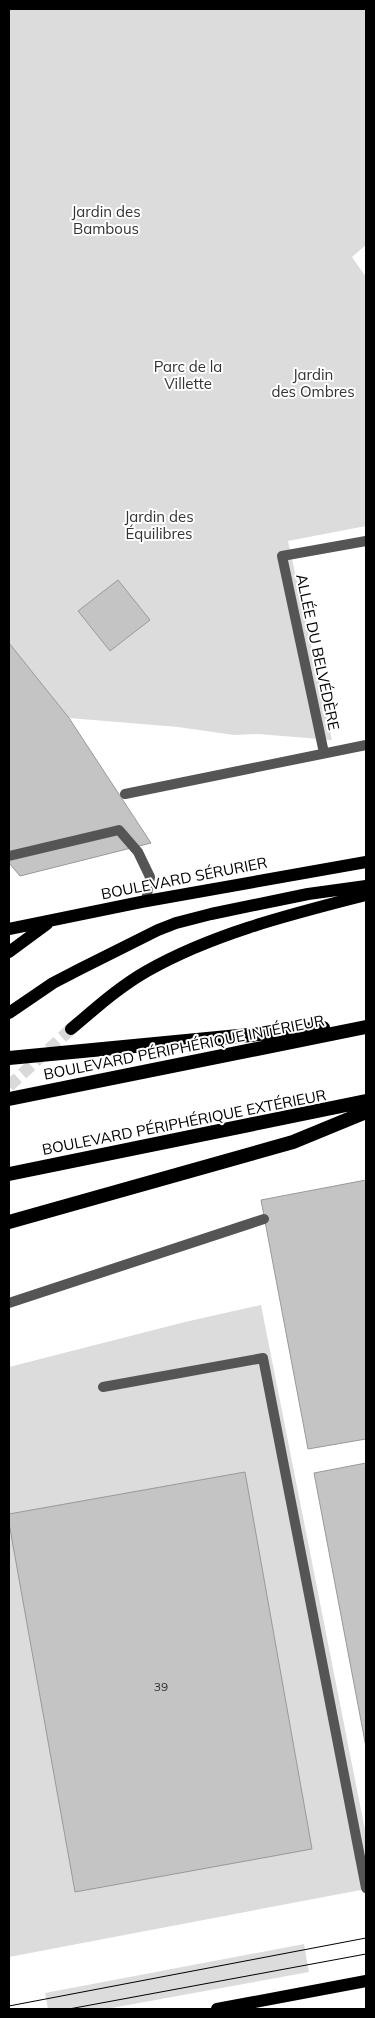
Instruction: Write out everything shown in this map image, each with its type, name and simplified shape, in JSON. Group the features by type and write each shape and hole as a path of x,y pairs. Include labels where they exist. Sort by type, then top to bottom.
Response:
{"highway":[{"path":"9,1058 366,1025"},
{"name":"BOULEVARD PÉRIPHÉRIQUE INTÉRIEUR","path":"9,1099 366,1025"},
{"name":"BOULEVARD PÉRIPHÉRIQUE EXTÉRIEUR","path":"9,1174 366,1101"},
{"path":"9,1222 293,1142 366,1112"}],"main road":[{"name":"BOULEVARD SÉRURIER","path":"9,930 146,901 366,862"},
{"path":"9,1013 53,983 158,930 176,923 308,894 366,886"},
{"path":"72,1029 120,989 147,971 192,949 293,914 366,895"},
{"path":"9,952 51,921"},
{"path":"217,2009 366,1981"}],"lane":[{"name":"ALLÉE DU BELVÉDÈRE","path":"324,753 282,556 366,541"},
{"path":"125,794 366,746"},
{"path":"9,856 119,830 138,852 150,877 146,901"},
{"path":"9,1303 264,1219"},
{"path":"103,1387 263,1358 366,1888"}],"green space":[{"name":"Parc de la Villette","path":"9,9 366,9 366,245 352,257 366,277 366,526 288,541 332,740 258,734 234,735 178,727 69,718 9,643"},
{"path":"261,1305 366,1835 366,1889 9,1957 9,1367 185,1322"},
{"path":"304,1944 309,1972 106,2009 48,2009 45,1993"}],"building":[{"path":"118,580 150,620 110,651 78,611"},
{"path":"9,643 69,718 151,843 20,876 9,863"},
{"path":"366,1180 366,1439 308,1449 261,1200"},
{"path":"366,1463 366,1747 314,1473"},
{"path":"245,1472 312,1849 75,1892 9,1523 9,1514"}],"tunnel":[{"path":"9,1086 71,1029"}],"tram line":[{"path":"9,2006 366,1938"},
{"path":"69,2009 366,1954"}],"park label":[{"name":"Jardin des Bambous","path":"106,220"},
{"name":"Jardin des Ombres","path":"313,382"},
{"name":"Jardin des Équilibres","path":"159,524"}]}
